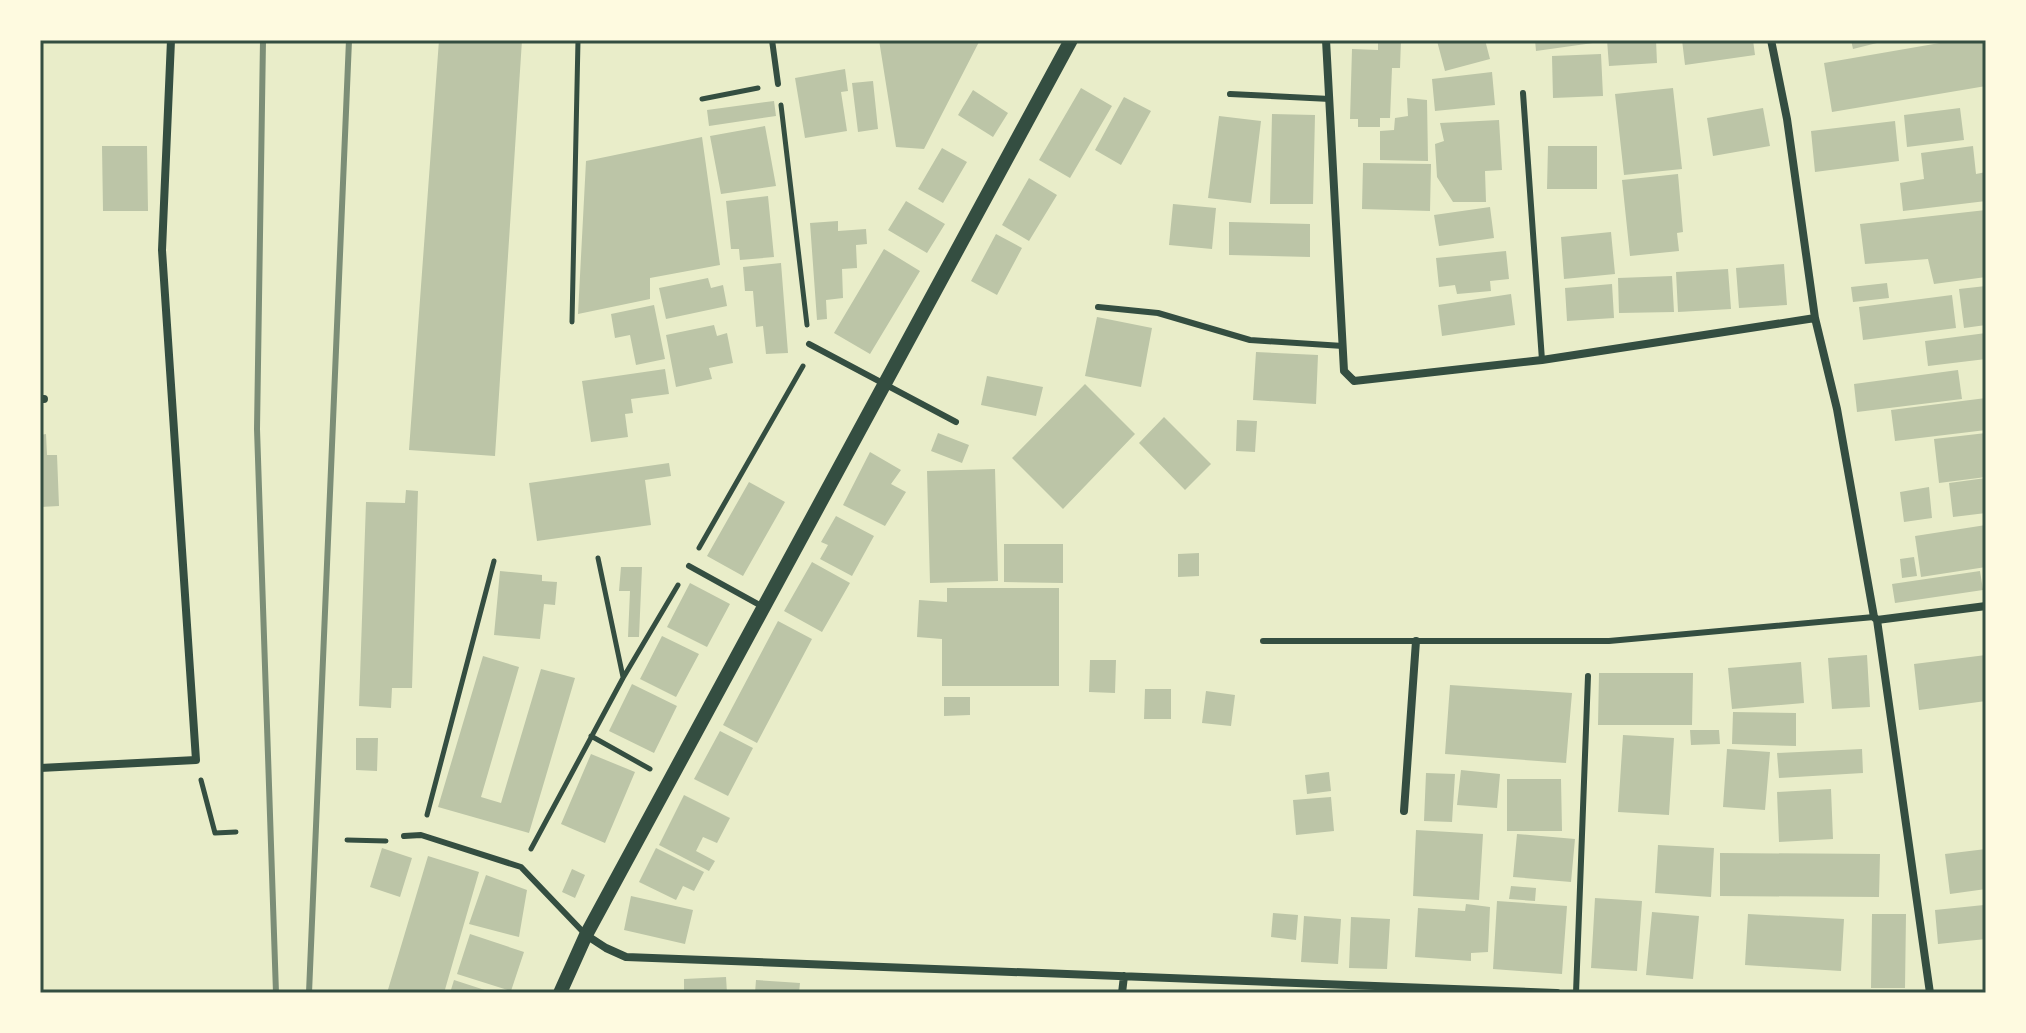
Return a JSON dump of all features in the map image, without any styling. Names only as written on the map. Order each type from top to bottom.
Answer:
[{"type":"street","points":[[40,768],[196,760],[162,250],[171,40]]},
{"type":"street","points":[[560,993],[586,935],[1071,40]]},
{"type":"street","points":[[1326,40],[1344,371],[1354,381],[1542,360],[1815,318]]},
{"type":"street","points":[[1771,40],[1787,119],[1815,318],[1837,409],[1876,619],[1930,993]]},
{"type":"street","points":[[1876,619],[1986,606]]},
{"type":"street","points":[[1404,811],[1416,641]]},
{"type":"street","points":[[586,935],[626,957],[1557,993]]},
{"type":"street","points":[[1122,993],[1124,976]]},
{"type":"lane","points":[[772,40],[778,84]]},
{"type":"lane","points":[[1523,93],[1542,360]]},
{"type":"lane","points":[[1230,94],[1330,99]]},
{"type":"lane","points":[[1098,307],[1158,313],[1250,340],[1343,346]]},
{"type":"lane","points":[[809,344],[956,422]]},
{"type":"lane","points":[[689,566],[763,607]]},
{"type":"lane","points":[[1263,641],[1609,641],[1876,619]]},
{"type":"lane","points":[[1576,993],[1588,676]]},
{"type":"lane","points":[[404,836],[421,835],[521,867],[586,935]]},
{"type":"path","points":[[572,322],[578,40]]},
{"type":"path","points":[[521,867],[623,678],[801,372],[809,344],[778,84],[702,99]]},
{"type":"path","points":[[598,558],[623,678]]},
{"type":"path","points":[[421,835],[494,561]]},
{"type":"path","points":[[591,736],[670,780]]},
{"type":"path","points":[[196,760],[215,833],[236,832]]},
{"type":"path","points":[[347,840],[394,841],[404,836]]},
{"type":"building","points":[[439,40],[522,40],[495,456],[409,450]]},
{"type":"building","points":[[879,40],[980,40],[924,149],[896,147]]},
{"type":"building","points":[[1378,40],[1401,40],[1400,68],[1392,68],[1390,118],[1380,118],[1380,127],[1358,127],[1358,119],[1350,119],[1352,49],[1378,50]]},
{"type":"building","points":[[1485,40],[1490,59],[1445,71],[1437,41]]},
{"type":"building","points":[[1535,40],[1592,40],[1593,43],[1536,51]]},
{"type":"building","points":[[1607,40],[1656,40],[1657,63],[1609,66]]},
{"type":"building","points":[[1682,40],[1753,40],[1755,55],[1685,65]]},
{"type":"building","points":[[1851,40],[1885,40],[1885,41],[1853,49]]},
{"type":"building","points":[[1957,40],[1986,40],[1986,86],[1832,112],[1824,63]]},
{"type":"building","points":[[1601,54],[1603,96],[1553,98],[1552,56]]},
{"type":"building","points":[[845,69],[848,91],[841,92],[847,131],[805,138],[795,78]]},
{"type":"building","points":[[1492,72],[1495,105],[1435,111],[1432,79]]},
{"type":"building","points":[[873,81],[878,129],[858,132],[852,83]]},
{"type":"building","points":[[1081,88],[1112,106],[1070,178],[1039,160]]},
{"type":"building","points":[[1673,88],[1682,169],[1624,175],[1615,94]]},
{"type":"building","points":[[973,90],[1008,113],[993,137],[958,115]]},
{"type":"building","points":[[1124,97],[1151,111],[1121,165],[1095,150]]},
{"type":"building","points":[[1407,98],[1427,100],[1428,161],[1380,160],[1380,131],[1394,130],[1395,118],[1408,116]]},
{"type":"building","points":[[774,101],[776,116],[709,126],[707,110]]},
{"type":"building","points":[[1763,108],[1770,146],[1713,156],[1707,118]]},
{"type":"building","points":[[1960,108],[1964,140],[1907,147],[1904,115]]},
{"type":"building","points":[[1272,114],[1315,115],[1313,204],[1270,204]]},
{"type":"building","points":[[1219,116],[1261,121],[1251,203],[1208,198]]},
{"type":"building","points":[[1499,120],[1502,170],[1485,171],[1486,202],[1453,202],[1437,177],[1435,144],[1444,141],[1440,123]]},
{"type":"building","points":[[1895,121],[1899,161],[1815,172],[1811,131]]},
{"type":"building","points":[[765,126],[776,186],[721,194],[710,136]]},
{"type":"building","points":[[702,137],[720,265],[650,278],[650,299],[578,314],[586,161]]},
{"type":"building","points":[[102,146],[147,146],[148,211],[103,211]]},
{"type":"building","points":[[1548,146],[1597,146],[1597,189],[1547,189]]},
{"type":"building","points":[[1973,146],[1976,174],[1986,172],[1986,201],[1903,211],[1900,183],[1924,179],[1921,153]]},
{"type":"building","points":[[942,148],[967,162],[943,203],[918,189]]},
{"type":"building","points":[[1363,163],[1431,164],[1430,211],[1362,209]]},
{"type":"building","points":[[1678,174],[1683,232],[1677,233],[1679,251],[1630,256],[1622,180]]},
{"type":"building","points":[[1029,178],[1057,195],[1029,241],[1002,225]]},
{"type":"building","points":[[768,196],[774,257],[740,260],[739,249],[731,249],[726,201]]},
{"type":"building","points":[[906,201],[945,224],[927,253],[888,230]]},
{"type":"building","points":[[1173,204],[1216,208],[1212,249],[1169,245]]},
{"type":"building","points":[[1490,207],[1494,238],[1439,246],[1434,215]]},
{"type":"building","points":[[1986,210],[1986,277],[1934,284],[1928,259],[1865,264],[1860,224]]},
{"type":"building","points":[[838,221],[838,231],[866,229],[867,244],[856,245],[857,268],[842,269],[843,298],[826,300],[827,319],[817,320],[810,223]]},
{"type":"building","points":[[1229,222],[1310,224],[1310,257],[1229,255]]},
{"type":"building","points":[[1611,232],[1615,274],[1564,279],[1561,237]]},
{"type":"building","points":[[996,234],[1022,248],[997,295],[971,281]]},
{"type":"building","points":[[884,249],[920,271],[870,354],[834,333]]},
{"type":"building","points":[[1506,251],[1509,279],[1490,281],[1491,291],[1457,294],[1455,285],[1439,287],[1436,258]]},
{"type":"building","points":[[781,263],[788,353],[766,354],[763,326],[756,327],[753,291],[745,291],[743,267]]},
{"type":"building","points":[[1784,264],[1787,305],[1739,308],[1736,268]]},
{"type":"building","points":[[1728,269],[1731,309],[1678,312],[1676,272]]},
{"type":"building","points":[[1672,276],[1674,312],[1619,313],[1618,278]]},
{"type":"building","points":[[708,278],[711,288],[723,285],[727,306],[666,319],[659,288]]},
{"type":"building","points":[[1887,283],[1889,298],[1853,302],[1851,287]]},
{"type":"building","points":[[1612,284],[1614,318],[1567,321],[1565,288]]},
{"type":"building","points":[[1986,286],[1986,325],[1964,328],[1959,289]]},
{"type":"building","points":[[1511,294],[1515,325],[1442,336],[1438,305]]},
{"type":"building","points":[[1952,295],[1956,328],[1863,340],[1859,307]]},
{"type":"building","points":[[654,305],[665,359],[636,365],[630,335],[615,338],[611,314]]},
{"type":"building","points":[[1097,317],[1152,328],[1141,387],[1085,376]]},
{"type":"building","points":[[714,325],[717,336],[727,333],[733,363],[709,368],[712,379],[676,387],[666,335]]},
{"type":"building","points":[[1986,333],[1986,359],[1928,366],[1925,341]]},
{"type":"building","points":[[1256,352],[1318,355],[1316,404],[1253,400]]},
{"type":"building","points":[[665,369],[669,394],[631,399],[633,413],[625,414],[628,437],[591,442],[582,381]]},
{"type":"building","points":[[1958,370],[1962,399],[1857,412],[1854,384]]},
{"type":"building","points":[[987,376],[1043,387],[1036,416],[981,405]]},
{"type":"building","points":[[1085,384],[1135,434],[1063,509],[1012,458]]},
{"type":"building","points":[[1986,398],[1986,430],[1895,441],[1891,410]]},
{"type":"building","points":[[1164,417],[1211,464],[1185,490],[1139,443]]},
{"type":"building","points":[[1237,420],[1257,421],[1255,452],[1236,451]]},
{"type":"building","points":[[938,433],[969,445],[962,463],[931,451]]},
{"type":"building","points":[[1986,433],[1986,477],[1939,483],[1934,439]]},
{"type":"building","points":[[46,434],[47,455],[57,455],[59,506],[40,507],[40,435]]},
{"type":"building","points":[[870,452],[901,470],[891,484],[906,492],[885,526],[843,505]]},
{"type":"building","points":[[669,463],[671,476],[645,480],[651,525],[537,541],[529,483]]},
{"type":"building","points":[[995,469],[998,581],[930,583],[927,471]]},
{"type":"building","points":[[1986,478],[1986,513],[1953,517],[1949,483]]},
{"type":"building","points":[[749,482],[785,502],[743,576],[707,556]]},
{"type":"building","points":[[1929,487],[1932,518],[1904,522],[1900,492]]},
{"type":"building","points":[[406,490],[418,491],[412,688],[392,688],[391,708],[359,706],[366,502],[405,503]]},
{"type":"building","points":[[836,516],[874,536],[852,576],[820,559],[828,545],[821,542]]},
{"type":"building","points":[[1986,525],[1986,567],[1921,577],[1915,536]]},
{"type":"building","points":[[1004,544],[1063,544],[1063,583],[1004,582]]},
{"type":"building","points":[[1199,553],[1199,576],[1178,577],[1178,554]]},
{"type":"building","points":[[1914,557],[1917,576],[1902,578],[1900,559]]},
{"type":"building","points":[[812,562],[850,583],[822,632],[784,611]]},
{"type":"building","points":[[621,567],[642,567],[639,637],[628,637],[630,591],[619,591]]},
{"type":"building","points":[[500,571],[542,575],[542,581],[557,582],[555,605],[544,604],[540,639],[494,635]]},
{"type":"building","points":[[1980,571],[1983,590],[1895,603],[1892,584]]},
{"type":"building","points":[[690,583],[730,604],[707,647],[667,627]]},
{"type":"building","points":[[947,588],[1059,588],[1059,686],[942,686],[942,639],[917,637],[919,600],[947,602]]},
{"type":"building","points":[[778,621],[812,639],[757,743],[723,725]]},
{"type":"building","points":[[662,636],[699,654],[676,697],[640,679]]},
{"type":"building","points":[[1867,655],[1870,707],[1832,709],[1828,658]]},
{"type":"building","points":[[1986,655],[1986,701],[1919,710],[1914,664]]},
{"type":"building","points":[[483,656],[519,667],[481,797],[501,803],[541,669],[575,678],[529,833],[438,807]]},
{"type":"building","points":[[1090,660],[1116,660],[1115,693],[1089,692]]},
{"type":"building","points":[[1801,662],[1804,703],[1732,709],[1728,668]]},
{"type":"building","points":[[1599,673],[1693,673],[1692,725],[1598,725]]},
{"type":"building","points":[[632,684],[677,706],[654,753],[609,731]]},
{"type":"building","points":[[1450,685],[1572,693],[1566,763],[1445,754]]},
{"type":"building","points":[[1145,689],[1171,689],[1171,719],[1144,719]]},
{"type":"building","points":[[1206,691],[1235,695],[1231,726],[1202,723]]},
{"type":"building","points":[[944,697],[970,697],[970,715],[944,716]]},
{"type":"building","points":[[1733,712],[1796,713],[1796,746],[1732,744]]},
{"type":"building","points":[[1690,730],[1719,730],[1720,744],[1691,745]]},
{"type":"building","points":[[720,731],[753,748],[728,796],[694,779]]},
{"type":"building","points":[[1623,735],[1674,738],[1669,815],[1618,812]]},
{"type":"building","points":[[356,738],[378,738],[377,771],[356,770]]},
{"type":"building","points":[[1727,749],[1770,752],[1765,810],[1723,807]]},
{"type":"building","points":[[1862,749],[1863,773],[1779,778],[1777,753]]},
{"type":"building","points":[[591,754],[635,772],[605,843],[561,824]]},
{"type":"building","points":[[1461,770],[1500,774],[1497,808],[1457,805]]},
{"type":"building","points":[[1329,772],[1331,791],[1307,794],[1305,775]]},
{"type":"building","points":[[1426,773],[1455,774],[1452,822],[1424,821]]},
{"type":"building","points":[[1507,779],[1561,779],[1562,831],[1507,831]]},
{"type":"building","points":[[1831,789],[1833,839],[1779,842],[1777,792]]},
{"type":"building","points":[[684,795],[730,818],[717,843],[703,837],[696,851],[715,861],[709,871],[659,845]]},
{"type":"building","points":[[1331,797],[1334,831],[1296,835],[1293,800]]},
{"type":"building","points":[[1416,830],[1483,834],[1479,900],[1413,896]]},
{"type":"building","points":[[1517,834],[1575,839],[1571,882],[1513,877]]},
{"type":"building","points":[[1658,845],[1714,848],[1711,897],[1655,893]]},
{"type":"building","points":[[382,848],[412,858],[400,897],[370,887]]},
{"type":"building","points":[[656,848],[704,872],[694,891],[683,886],[676,900],[639,882]]},
{"type":"building","points":[[1986,849],[1986,889],[1950,894],[1945,854]]},
{"type":"building","points":[[1720,853],[1880,854],[1879,897],[1720,896]]},
{"type":"building","points":[[428,856],[479,872],[444,993],[387,993]]},
{"type":"building","points":[[572,869],[585,875],[575,898],[562,892]]},
{"type":"building","points":[[486,875],[527,890],[519,937],[469,924]]},
{"type":"building","points":[[1511,886],[1536,888],[1535,901],[1509,899]]},
{"type":"building","points":[[631,896],[693,910],[685,944],[624,930]]},
{"type":"building","points":[[1595,898],[1642,901],[1637,971],[1591,968]]},
{"type":"building","points":[[1497,901],[1567,906],[1562,974],[1493,969]]},
{"type":"building","points":[[1466,904],[1490,907],[1488,952],[1471,953],[1471,961],[1415,957],[1418,908],[1465,911]]},
{"type":"building","points":[[1984,905],[1986,939],[1938,944],[1935,910]]},
{"type":"building","points":[[1652,912],[1699,916],[1693,979],[1646,975]]},
{"type":"building","points":[[1273,913],[1298,915],[1296,940],[1271,937]]},
{"type":"building","points":[[1748,914],[1844,919],[1841,971],[1745,965]]},
{"type":"building","points":[[1872,914],[1906,914],[1905,988],[1871,988]]},
{"type":"building","points":[[1304,916],[1341,919],[1338,964],[1301,962]]},
{"type":"building","points":[[1351,917],[1390,919],[1387,969],[1349,968]]},
{"type":"building","points":[[470,934],[524,952],[511,991],[457,974]]},
{"type":"building","points":[[726,977],[727,993],[684,993],[684,979]]},
{"type":"building","points":[[454,980],[491,992],[491,993],[450,993]]},
{"type":"building","points":[[756,980],[800,983],[799,993],[755,993]]},
{"type":"railway","points":[[263,40],[257,429],[276,993]]},
{"type":"railway","points":[[309,993],[349,40]]}]
